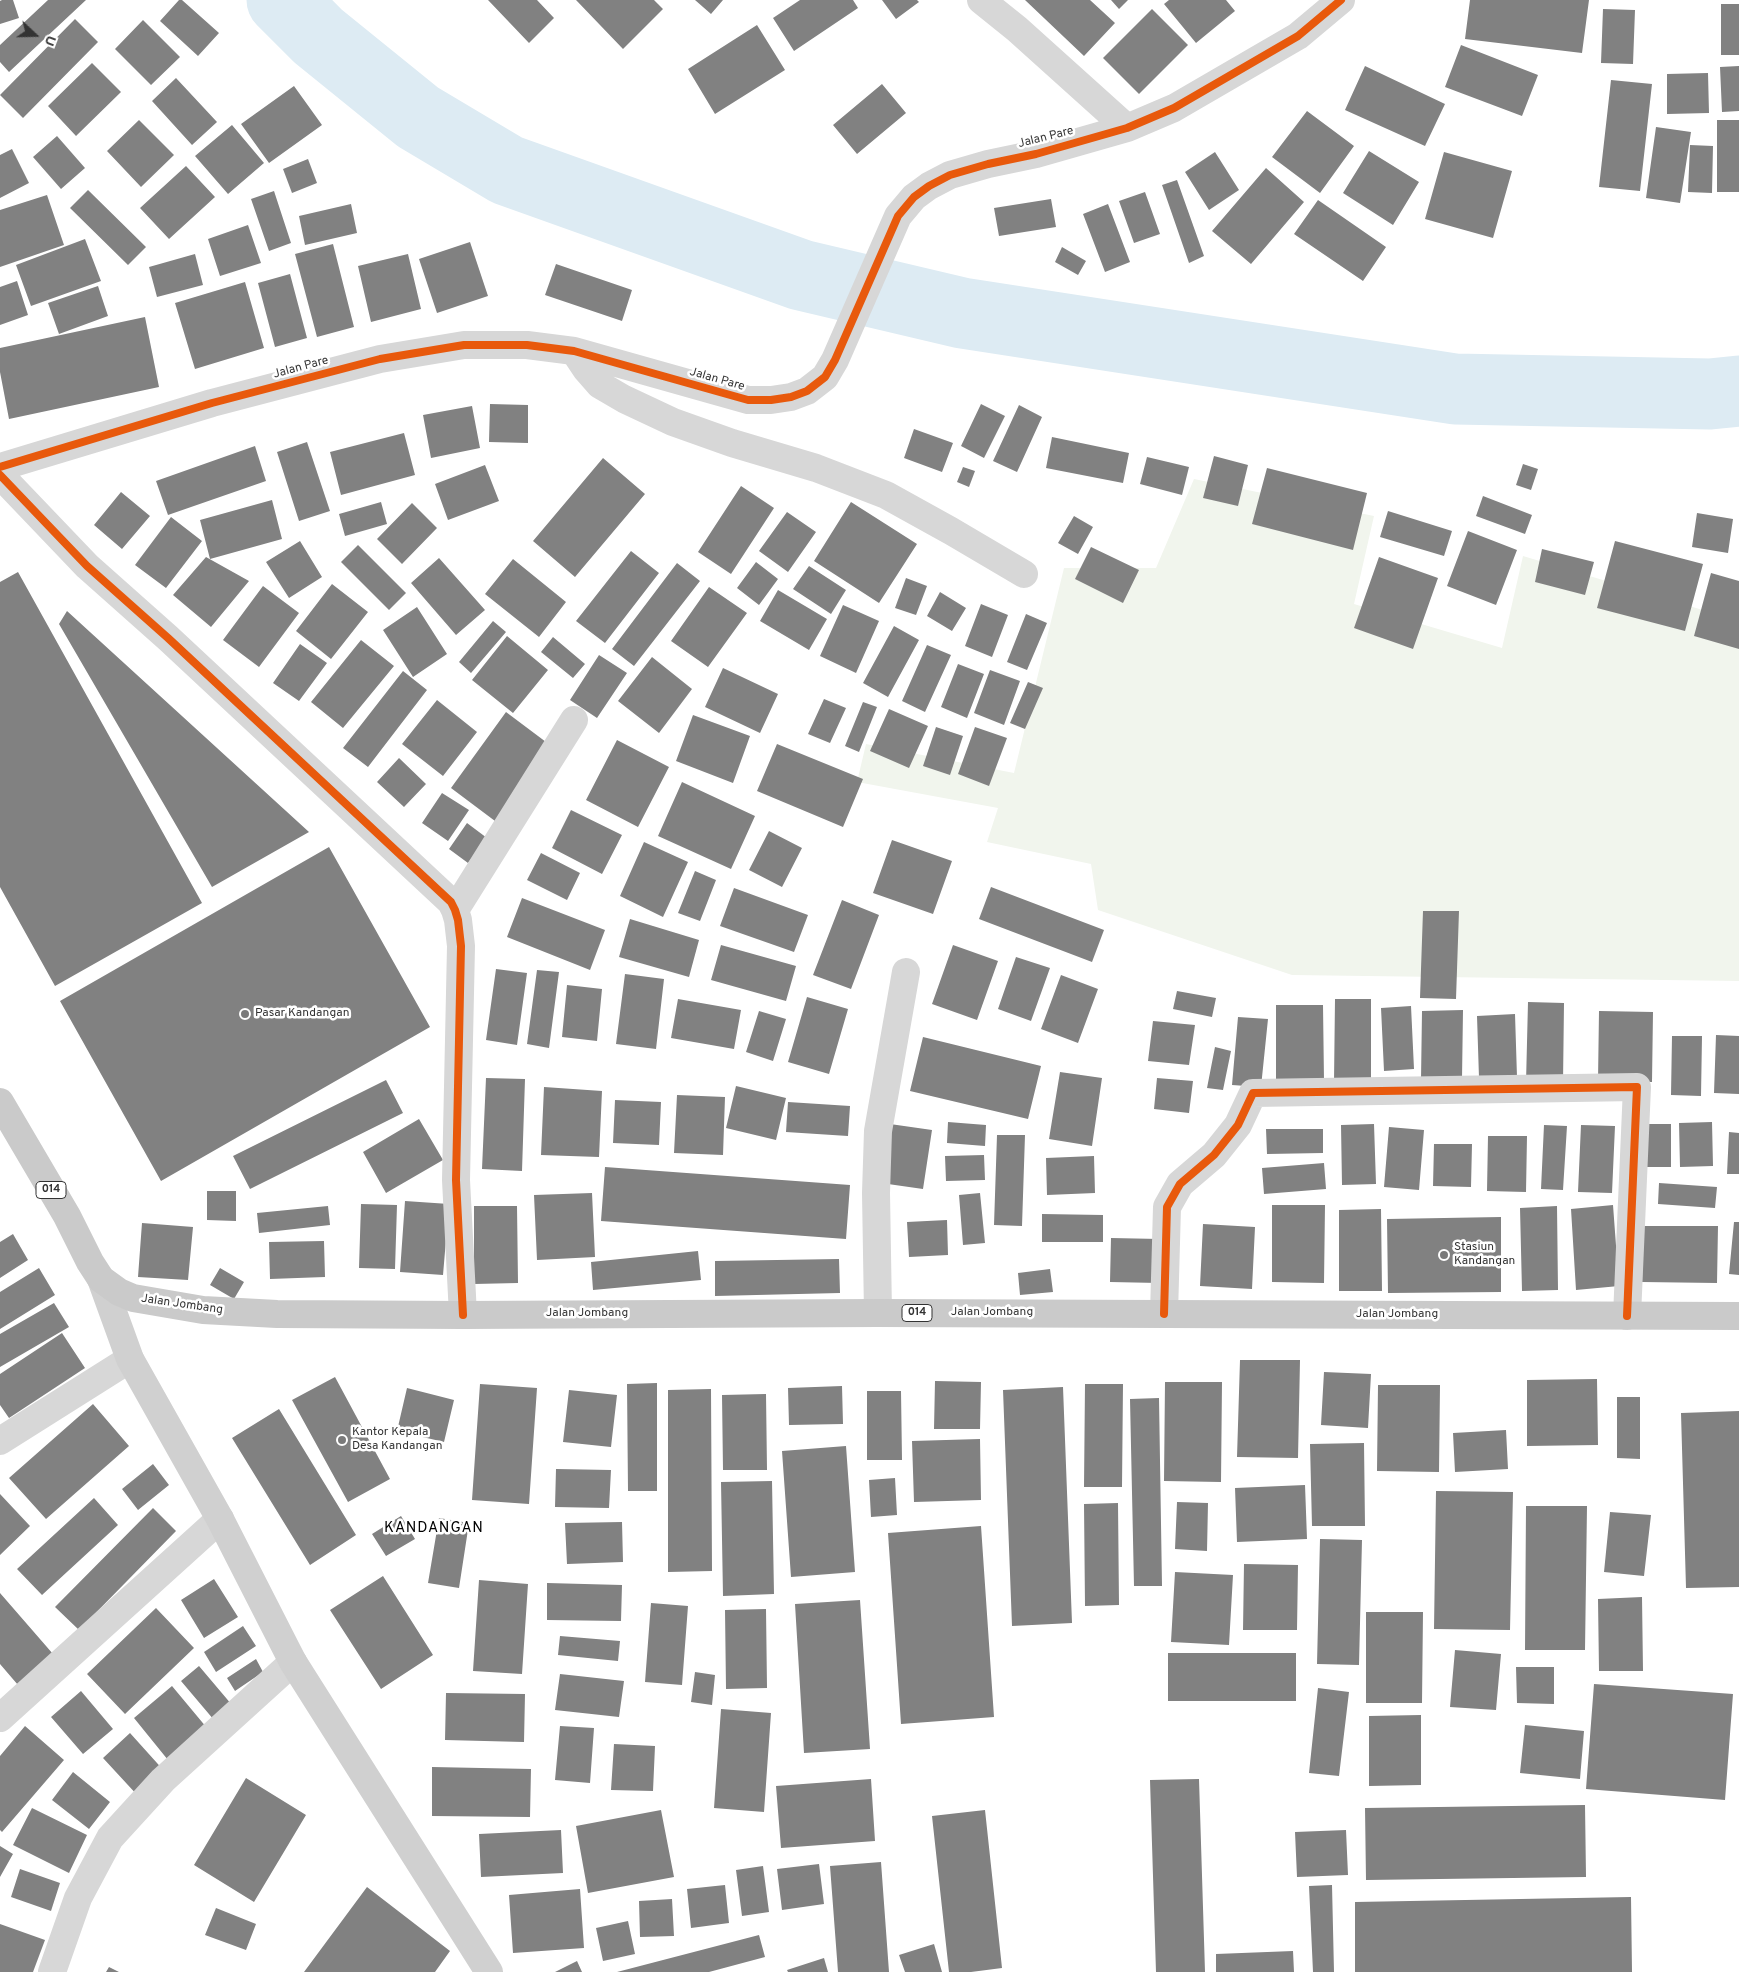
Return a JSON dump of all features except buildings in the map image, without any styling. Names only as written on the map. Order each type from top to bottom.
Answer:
[{"type":"main road","name":"014","points":[[0,1102],[101,1279]]},
{"type":"main road","name":"Jalan Jombang","points":[[101,1279],[133,1298],[203,1310],[277,1314],[878,1313],[1739,1316]]},
{"type":"street","points":[[981,0],[1017,29],[1127,128]]},
{"type":"street","name":"Jalan Pare","points":[[0,467],[212,403],[380,359],[464,345],[527,345],[574,351],[748,400],[771,400],[791,397],[807,391],[825,377],[835,360],[898,216],[914,197],[929,186],[950,175],[988,164],[1036,154],[1127,128],[1174,108],[1298,36],[1341,0]]},
{"type":"street","points":[[574,351],[600,385],[624,399],[673,422],[732,443],[816,468],[886,495],[952,530],[1024,574]]},
{"type":"street","points":[[0,475],[87,566],[168,638],[450,902],[455,910],[461,946],[456,1180],[463,1315]]},
{"type":"street","points":[[455,910],[574,720]]},
{"type":"street","points":[[878,1313],[876,1194],[878,1131],[906,972]]},
{"type":"street","points":[[1164,1314],[1167,1207],[1180,1184],[1214,1155],[1238,1125],[1253,1093],[1637,1087],[1628,1316]]},
{"type":"street","points":[[101,1279],[130,1359],[220,1519],[293,1662],[488,1972]]},
{"type":"street","points":[[0,1441],[130,1359]]},
{"type":"street","points":[[0,1718],[220,1519]]},
{"type":"street","points":[[52,1972],[78,1898],[110,1838],[163,1780],[293,1662]]},
{"type":"shaded area","points":[[1194,479],[1374,516],[1354,604],[1502,648],[1523,556],[1706,611],[1739,633],[1739,981],[1292,975],[1098,910],[1091,864],[987,842],[998,808],[857,782],[866,744],[1014,773],[1064,568],[1156,568]]},
{"type":"waterway","points":[[282,0],[318,36],[418,117],[507,170],[801,275],[962,313],[1455,389],[1710,394],[1739,391]]},
{"type":"cycle path","points":[[0,467],[212,403],[380,359],[464,345],[527,345],[574,351],[748,400],[771,400],[791,397],[807,391],[825,377],[835,360],[898,216],[914,197],[929,186],[950,175],[988,164],[1036,154],[1127,128],[1174,108],[1298,36],[1341,0]]},
{"type":"cycle path","points":[[0,475],[87,566],[168,638],[451,902],[458,920],[461,946],[456,1180],[463,1315]]},
{"type":"cycle path","points":[[1164,1314],[1167,1207],[1180,1184],[1214,1155],[1238,1125],[1253,1093],[1637,1087],[1627,1316]]},
{"type":"place","name":"Pasar Kandangan","points":[[245,1014]]},
{"type":"place","name":"Stasiun Kandangan","points":[[1444,1255]]},
{"type":"place","name":"Kantor Kepala Desa Kandangan","points":[[342,1440]]},
{"type":"district","name":"KANDANGAN","points":[[434,1529]]}]
